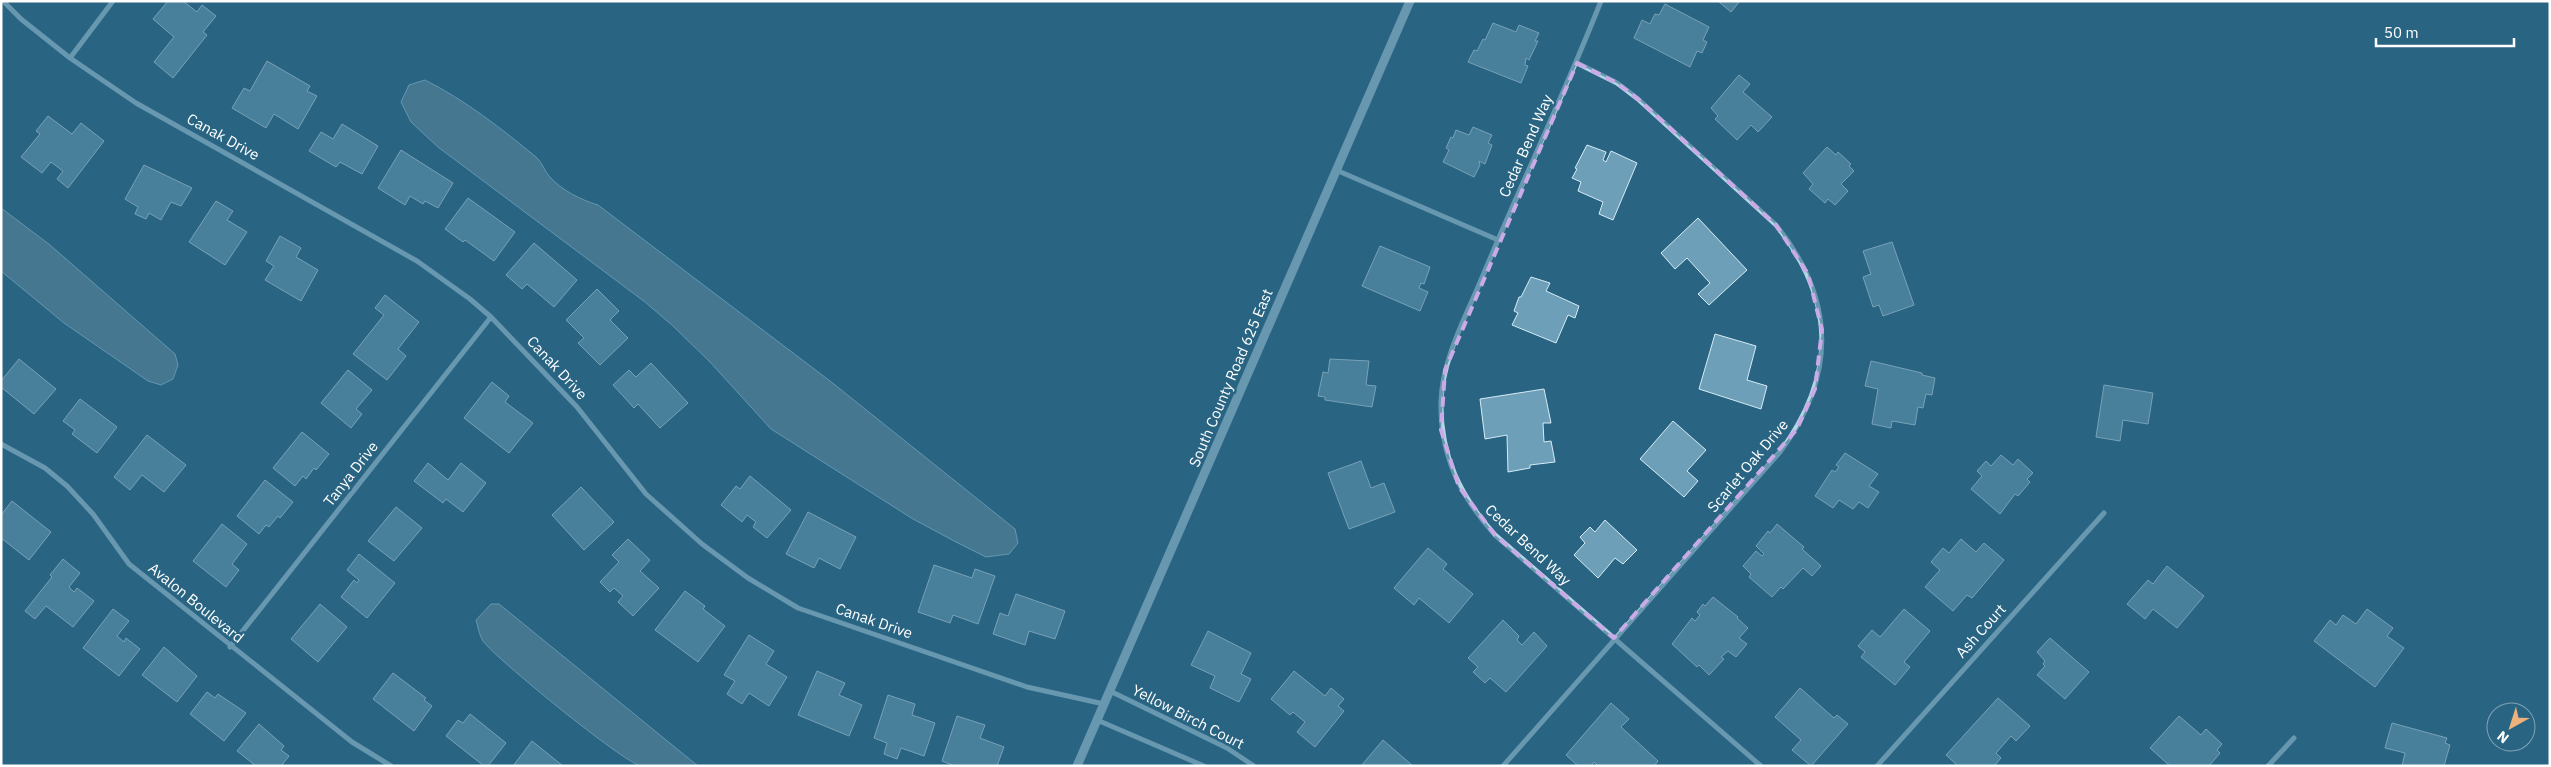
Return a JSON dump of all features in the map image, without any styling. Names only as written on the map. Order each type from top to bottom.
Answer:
[{"type":"street","name":"Canak Drive","points":[[3,1],[21,19],[70,58],[136,103],[417,261],[491,316],[577,407],[646,494],[702,544],[748,578],[798,608],[1027,687],[1104,704]]},
{"type":"street","points":[[70,58],[113,1]]},
{"type":"street","name":"South County Road 625 East","points":[[1077,766],[1410,1]]},
{"type":"street","name":"Cedar Bend Way","points":[[1601,1],[1577,63],[1498,240],[1445,370],[1441,400],[1441,422],[1448,459],[1464,496],[1495,535],[1761,766]]},
{"type":"street","name":"Scarlet Oak Drive","points":[[1503,766],[1780,452],[1797,429],[1815,389],[1821,360],[1822,330],[1817,301],[1808,274],[1794,248],[1776,225],[1638,99],[1618,83],[1577,63]]},
{"type":"street","points":[[1336,170],[1498,240]]},
{"type":"street","name":"Tanya Drive","points":[[230,647],[491,316]]},
{"type":"street","name":"Avalon Boulevard","points":[[1,444],[45,468],[67,486],[93,514],[129,564],[230,647],[352,742],[391,766]]},
{"type":"street","name":"Ash Court","points":[[1877,766],[2104,513]]},
{"type":"street","name":"Yellow Birch Court","points":[[1110,691],[1228,748],[1254,766]]},
{"type":"street","points":[[1097,720],[1204,766]]},
{"type":"street","points":[[2268,766],[2294,738]]},
{"type":"highlighted area","points":[[1577,63],[1617,83],[1638,99],[1776,225],[1808,274],[1822,330],[1815,389],[1797,429],[1614,638],[1495,535],[1459,487],[1441,430],[1445,370]]},
{"type":"water","points":[[425,80],[469,106],[496,126],[536,157],[549,176],[559,186],[578,197],[598,205],[830,381],[1015,529],[1018,543],[1009,554],[986,557],[913,519],[771,429],[710,362],[645,302],[438,147],[411,122],[401,102],[409,85]]},
{"type":"water","points":[[1,208],[50,245],[175,354],[178,365],[173,379],[161,385],[148,381],[64,323],[1,271]]},
{"type":"water","points":[[491,604],[499,604],[698,766],[641,766],[611,748],[560,709],[510,667],[483,641],[476,620]]},
{"type":"building","points":[[168,1],[183,1],[197,12],[202,5],[216,16],[203,32],[207,35],[173,78],[154,62],[174,37],[153,19]]},
{"type":"building","points":[[1718,1],[1740,1],[1731,12]]},
{"type":"building","points":[[1665,4],[1709,27],[1703,40],[1707,42],[1702,53],[1697,51],[1690,67],[1634,38],[1642,20],[1650,24],[1655,14],[1659,15]]},
{"type":"building","points":[[1493,23],[1516,32],[1519,25],[1539,33],[1535,41],[1538,41],[1529,60],[1526,58],[1525,65],[1528,66],[1521,83],[1468,62],[1474,50],[1477,51],[1483,39],[1485,40]]},
{"type":"building","points":[[267,61],[310,86],[307,91],[317,96],[298,129],[274,114],[266,128],[232,108],[244,88],[250,91]]},
{"type":"building","points":[[1739,75],[1750,84],[1743,92],[1772,117],[1758,132],[1751,125],[1737,140],[1715,119],[1718,116],[1711,108]]},
{"type":"building","points":[[48,116],[72,134],[81,123],[104,141],[68,188],[57,179],[63,171],[51,162],[42,173],[21,157],[40,134],[36,131]]},
{"type":"building","points":[[342,124],[378,146],[362,174],[340,162],[336,167],[309,151],[321,132],[333,139]]},
{"type":"building","points":[[1473,127],[1492,135],[1488,143],[1492,145],[1485,164],[1479,161],[1480,165],[1474,177],[1443,162],[1449,150],[1446,148],[1456,130],[1469,135]]},
{"type":"building","points":[[1587,145],[1606,152],[1603,160],[1606,162],[1611,151],[1637,163],[1613,220],[1599,214],[1603,202],[1578,191],[1581,182],[1572,178]]},
{"type":"building","points":[[1827,147],[1836,155],[1838,152],[1851,164],[1849,166],[1854,171],[1841,184],[1848,191],[1835,205],[1828,199],[1825,203],[1809,189],[1813,184],[1803,173]]},
{"type":"building","points":[[401,150],[453,183],[438,208],[425,201],[423,204],[410,196],[405,205],[378,188]]},
{"type":"building","points":[[144,165],[192,188],[181,206],[171,202],[161,220],[149,213],[146,219],[135,214],[138,207],[125,199]]},
{"type":"building","points":[[468,198],[515,232],[494,261],[465,240],[463,242],[445,229]]},
{"type":"building","points":[[216,201],[233,211],[227,220],[247,232],[225,265],[189,242]]},
{"type":"building","points":[[1698,218],[1747,270],[1709,305],[1698,294],[1710,283],[1687,258],[1675,269],[1661,253]]},
{"type":"building","points":[[280,236],[301,248],[296,257],[318,270],[301,301],[265,280],[274,266],[266,261]]},
{"type":"building","points":[[1892,242],[1914,305],[1883,316],[1879,305],[1873,307],[1863,277],[1871,274],[1863,251]]},
{"type":"building","points":[[534,243],[577,280],[554,307],[527,284],[522,289],[506,275]]},
{"type":"building","points":[[1380,246],[1430,267],[1424,284],[1421,283],[1419,288],[1428,292],[1420,311],[1362,286]]},
{"type":"building","points":[[1531,277],[1550,283],[1546,291],[1579,306],[1575,318],[1568,315],[1556,343],[1512,325],[1518,313],[1514,311],[1519,297],[1521,297]]},
{"type":"building","points":[[597,289],[619,311],[610,320],[628,338],[600,365],[578,343],[584,338],[566,320]]},
{"type":"building","points":[[385,295],[419,322],[398,349],[406,356],[387,380],[353,354],[384,315],[375,308]]},
{"type":"building","points":[[1715,334],[1756,346],[1747,380],[1767,386],[1761,409],[1699,389]]},
{"type":"building","points":[[19,359],[56,389],[34,414],[1,387],[1,381]]},
{"type":"building","points":[[1330,359],[1369,361],[1366,385],[1376,386],[1372,407],[1325,400],[1325,397],[1318,396],[1323,372],[1328,373]]},
{"type":"building","points":[[1871,361],[1935,378],[1932,395],[1926,394],[1923,408],[1918,407],[1915,425],[1892,421],[1891,428],[1872,424],[1878,389],[1865,386]]},
{"type":"building","points":[[651,363],[688,403],[660,428],[638,404],[634,408],[613,385],[629,370],[636,377]]},
{"type":"building","points":[[348,370],[372,390],[356,409],[362,414],[351,428],[321,403]]},
{"type":"building","points":[[492,382],[509,396],[505,402],[533,423],[509,453],[464,418]]},
{"type":"building","points":[[2104,385],[2153,393],[2148,424],[2123,420],[2120,441],[2096,437]]},
{"type":"building","points":[[1544,389],[1551,423],[1543,423],[1544,442],[1551,441],[1555,462],[1530,465],[1530,468],[1508,472],[1507,435],[1485,439],[1480,399]]},
{"type":"building","points":[[80,399],[117,427],[97,453],[72,434],[75,430],[63,421]]},
{"type":"building","points":[[1673,421],[1706,450],[1687,471],[1698,481],[1684,497],[1640,459]]},
{"type":"building","points":[[302,432],[329,454],[316,470],[314,468],[306,479],[303,476],[295,486],[273,468]]},
{"type":"building","points":[[147,435],[186,465],[164,492],[142,475],[130,490],[114,477]]},
{"type":"building","points":[[1845,453],[1878,474],[1869,486],[1879,492],[1868,508],[1859,502],[1853,509],[1839,500],[1833,508],[1815,496],[1832,470],[1835,472],[1839,467],[1836,465]]},
{"type":"building","points":[[2001,455],[2013,465],[2018,459],[2033,473],[2027,479],[2030,482],[2018,496],[2015,494],[2000,514],[1971,489],[1982,476],[1977,471],[1986,461],[1991,466]]},
{"type":"building","points":[[1361,461],[1371,488],[1384,483],[1395,512],[1349,529],[1328,473]]},
{"type":"building","points":[[428,463],[448,480],[461,463],[486,483],[463,512],[446,499],[443,503],[414,481]]},
{"type":"building","points":[[750,476],[791,510],[767,538],[753,527],[756,522],[747,515],[742,522],[721,505],[736,486],[740,489]]},
{"type":"building","points":[[265,480],[293,502],[280,518],[278,516],[269,527],[266,525],[259,534],[237,516]]},
{"type":"building","points":[[581,487],[614,522],[584,550],[552,515]]},
{"type":"building","points":[[12,501],[51,532],[29,560],[1,538],[1,515]]},
{"type":"building","points":[[396,507],[422,528],[394,561],[368,541]]},
{"type":"building","points":[[808,512],[856,537],[840,569],[819,558],[814,568],[786,554]]},
{"type":"building","points":[[1605,520],[1637,550],[1623,564],[1615,558],[1598,578],[1574,555],[1585,543],[1580,537],[1590,527],[1595,532]]},
{"type":"building","points":[[222,524],[247,544],[232,564],[239,570],[226,587],[193,561]]},
{"type":"building","points":[[1777,524],[1804,547],[1802,549],[1821,566],[1812,576],[1803,568],[1783,589],[1781,587],[1772,597],[1749,577],[1751,574],[1743,566],[1756,551],[1762,556],[1764,554],[1756,546],[1768,531],[1770,533]]},
{"type":"building","points":[[628,539],[650,560],[640,571],[659,588],[633,616],[618,602],[623,596],[614,588],[610,592],[600,582],[619,562],[612,555]]},
{"type":"building","points":[[1961,539],[1976,552],[1984,543],[2004,560],[1972,598],[1967,595],[1953,611],[1925,587],[1940,570],[1931,562],[1943,548],[1949,553]]},
{"type":"building","points":[[1428,548],[1447,564],[1443,569],[1473,594],[1449,623],[1419,598],[1414,605],[1394,588]]},
{"type":"building","points":[[359,554],[395,583],[367,618],[341,597],[354,580],[357,583],[359,580],[347,570]]},
{"type":"building","points":[[63,559],[80,573],[69,587],[74,592],[77,588],[94,601],[73,627],[46,606],[35,619],[25,611],[52,577],[50,575]]},
{"type":"building","points":[[934,565],[972,578],[975,569],[995,576],[978,624],[953,615],[950,623],[918,612]]},
{"type":"building","points":[[2167,566],[2204,596],[2177,628],[2153,609],[2145,619],[2127,604],[2148,580],[2153,584]]},
{"type":"building","points":[[685,591],[705,606],[703,609],[725,626],[698,662],[655,630]]},
{"type":"building","points":[[1016,594],[1065,611],[1055,639],[1029,631],[1025,645],[993,634],[1000,613],[1008,616]]},
{"type":"building","points":[[1713,597],[1738,617],[1748,628],[1739,638],[1747,644],[1736,657],[1728,651],[1721,657],[1724,659],[1709,675],[1699,665],[1697,667],[1672,644],[1692,618],[1695,621],[1700,615],[1697,612],[1703,604],[1705,606]]},
{"type":"building","points":[[320,604],[347,627],[318,662],[291,639]]},
{"type":"building","points":[[113,609],[129,621],[117,636],[124,642],[126,638],[140,649],[119,676],[83,648]]},
{"type":"building","points":[[1904,609],[1930,631],[1904,662],[1910,667],[1895,685],[1861,657],[1865,652],[1858,646],[1872,630],[1880,637]]},
{"type":"building","points":[[2367,609],[2393,628],[2387,636],[2404,648],[2375,687],[2314,641],[2330,620],[2336,625],[2343,615],[2356,624]]},
{"type":"building","points":[[1503,620],[1519,636],[1517,640],[1522,645],[1534,632],[1547,646],[1506,692],[1490,678],[1485,683],[1473,672],[1478,667],[1468,658]]},
{"type":"building","points":[[1208,631],[1251,653],[1241,674],[1251,679],[1239,702],[1210,688],[1215,676],[1191,665]]},
{"type":"building","points":[[749,635],[774,651],[766,664],[787,677],[769,706],[749,693],[742,704],[727,694],[735,681],[724,675]]},
{"type":"building","points":[[2050,638],[2089,672],[2065,699],[2037,675],[2045,666],[2043,664],[2045,661],[2037,652]]},
{"type":"building","points":[[164,647],[197,676],[177,702],[142,675]]},
{"type":"building","points":[[817,671],[845,683],[839,695],[862,705],[849,736],[798,715]]},
{"type":"building","points":[[1294,671],[1325,696],[1331,688],[1344,699],[1338,706],[1344,711],[1315,747],[1297,732],[1305,722],[1293,712],[1290,715],[1271,699]]},
{"type":"building","points":[[393,673],[426,698],[424,700],[432,706],[414,731],[373,699]]},
{"type":"building","points":[[1800,688],[1834,718],[1837,715],[1848,724],[1811,766],[1792,750],[1801,740],[1775,717]]},
{"type":"building","points":[[207,692],[215,698],[218,694],[246,713],[224,741],[190,714]]},
{"type":"building","points":[[888,695],[915,704],[912,715],[935,723],[924,756],[901,748],[897,759],[884,754],[887,743],[874,738]]},
{"type":"building","points":[[1998,698],[2030,726],[2016,741],[2011,736],[1996,753],[2001,758],[1994,766],[1958,766],[1946,755]]},
{"type":"building","points":[[1611,703],[1629,719],[1621,727],[1658,761],[1654,766],[1598,766],[1594,762],[1591,766],[1578,766],[1566,755]]},
{"type":"building","points":[[470,714],[506,743],[488,766],[484,766],[446,736],[458,720],[463,723]]},
{"type":"building","points":[[957,716],[985,725],[980,738],[1004,747],[997,766],[955,766],[942,761]]},
{"type":"building","points":[[2179,716],[2201,735],[2206,729],[2222,744],[2217,750],[2220,753],[2209,766],[2170,766],[2150,748]]},
{"type":"building","points":[[2392,723],[2447,738],[2445,743],[2450,745],[2444,766],[2402,766],[2405,753],[2385,748]]},
{"type":"building","points":[[259,724],[284,746],[281,750],[289,756],[281,766],[256,766],[237,751]]},
{"type":"building","points":[[1383,740],[1413,766],[1361,766]]},
{"type":"building","points":[[532,741],[563,766],[513,766]]}]
